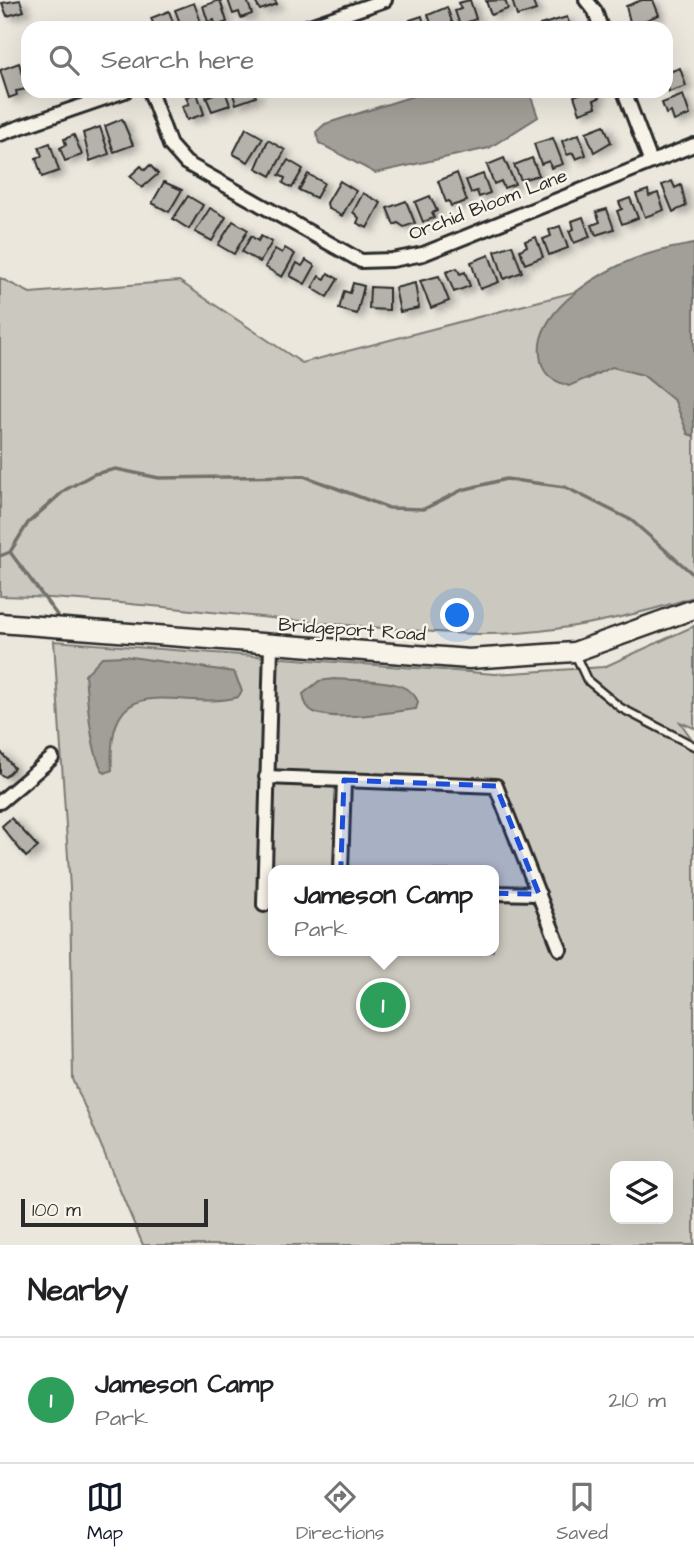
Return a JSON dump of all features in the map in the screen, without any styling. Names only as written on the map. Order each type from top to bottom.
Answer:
[{"type":"street","points":[[324,21],[385,0]]},
{"type":"street","points":[[586,0],[598,21]]},
{"type":"street","points":[[0,134],[105,98]]},
{"type":"street","name":"Orchid Bloom Lane","points":[[153,98],[170,145],[186,163],[361,261],[392,260],[423,254],[694,145]]},
{"type":"street","points":[[627,98],[651,162]]},
{"type":"street","name":"Bridgeport Road","points":[[0,623],[271,646],[469,659],[574,652],[690,610]]},
{"type":"street","points":[[264,905],[271,646]]},
{"type":"street","points":[[0,802],[52,758]]},
{"type":"street","points":[[266,777],[496,786],[560,949]]},
{"type":"street","points":[[341,865],[344,780]]},
{"type":"street","points":[[499,893],[539,894]]},
{"type":"lane","points":[[574,652],[587,680],[621,708],[694,746]]},
{"type":"highlighted area","points":[[344,780],[496,786],[539,894],[340,891]]},
{"type":"shaded area","points":[[407,98],[531,98],[538,117],[489,148],[375,173],[319,143],[316,132],[325,124]]},
{"type":"shaded area","points":[[694,244],[694,436],[688,434],[675,401],[643,375],[612,367],[569,386],[548,376],[541,362],[541,340],[555,312],[567,300],[595,279],[631,260],[657,251]]},
{"type":"shaded area","points":[[0,278],[30,293],[179,281],[302,363],[578,291],[550,320],[588,379],[612,366],[643,375],[675,401],[688,434],[694,436],[694,597],[637,613],[578,625],[518,633],[476,634],[93,601],[0,596]]},
{"type":"shaded area","points":[[694,626],[694,728],[680,722],[694,742],[694,1245],[143,1245],[73,1079],[70,888],[54,641],[495,674],[604,667]]},
{"type":"shaded area","points":[[124,656],[234,672],[242,691],[238,697],[216,700],[151,699],[134,704],[121,715],[113,737],[112,770],[105,773],[100,766],[93,742],[85,675],[102,657]]},
{"type":"shaded area","points":[[334,679],[394,684],[413,694],[418,702],[416,709],[350,716],[324,715],[312,711],[303,694],[319,681]]},
{"type":"building","points":[[20,0],[24,11],[7,16],[2,3]]},
{"type":"building","points":[[220,0],[227,21],[208,21],[203,6]]},
{"type":"building","points":[[228,0],[247,0],[252,14],[241,18],[239,12],[233,14]]},
{"type":"building","points":[[254,0],[275,0],[277,4],[260,10]]},
{"type":"building","points":[[470,0],[476,19],[459,21],[455,11],[461,9],[458,3]]},
{"type":"building","points":[[505,0],[508,9],[491,15],[486,1]]},
{"type":"building","points":[[512,0],[532,0],[536,10],[517,16]]},
{"type":"building","points":[[642,0],[653,0],[659,15],[644,21],[630,21],[626,6]]},
{"type":"building","points":[[194,3],[200,21],[179,21],[175,10]]},
{"type":"building","points":[[447,7],[452,21],[430,21],[428,15]]},
{"type":"building","points":[[169,11],[173,21],[152,21],[151,18]]},
{"type":"building","points":[[422,16],[423,21],[410,21]]},
{"type":"building","points":[[19,63],[21,90],[16,91],[17,95],[9,98],[0,70]]},
{"type":"building","points":[[680,68],[686,86],[673,91],[673,70]]},
{"type":"building","points":[[683,95],[690,115],[674,121],[671,112],[666,114],[662,103]]},
{"type":"building","points":[[186,98],[199,98],[204,114],[187,120],[182,106],[189,104]]},
{"type":"building","points":[[206,98],[228,98],[230,105],[212,111]]},
{"type":"building","points":[[234,98],[253,98],[236,104]]},
{"type":"building","points":[[575,98],[599,98],[594,100],[596,107],[580,113]]},
{"type":"building","points":[[122,119],[133,145],[114,152],[105,126]]},
{"type":"building","points":[[604,125],[611,142],[594,152],[586,132]]},
{"type":"building","points":[[100,127],[109,154],[90,161],[83,133]]},
{"type":"building","points":[[246,128],[263,138],[248,162],[233,154]]},
{"type":"building","points":[[579,134],[586,155],[576,159],[573,153],[567,155],[562,141]]},
{"type":"building","points":[[74,135],[82,155],[65,161],[60,148],[66,145],[64,139]]},
{"type":"building","points":[[553,138],[563,164],[551,168],[549,161],[541,164],[534,144]]},
{"type":"building","points":[[268,140],[285,150],[271,176],[256,168]]},
{"type":"building","points":[[50,143],[59,171],[42,177],[36,158],[42,156],[39,147]]},
{"type":"building","points":[[504,158],[515,184],[504,188],[501,181],[494,184],[487,165]]},
{"type":"building","points":[[532,158],[539,175],[521,180],[514,165]]},
{"type":"building","points":[[288,160],[303,169],[292,188],[283,183],[285,178],[279,175]]},
{"type":"building","points":[[150,165],[158,174],[142,188],[130,176],[141,166],[145,170]]},
{"type":"building","points":[[457,173],[467,201],[451,206],[449,201],[446,202],[438,181]]},
{"type":"building","points":[[308,174],[324,183],[316,198],[299,190]]},
{"type":"building","points":[[483,174],[490,193],[479,197],[477,191],[471,193],[466,180]]},
{"type":"building","points":[[340,181],[356,191],[342,216],[328,208],[327,203]]},
{"type":"building","points":[[672,181],[675,188],[681,185],[686,206],[673,212],[662,185]]},
{"type":"building","points":[[164,182],[182,190],[169,212],[152,203]]},
{"type":"building","points":[[648,190],[649,196],[658,193],[664,210],[645,217],[636,194]]},
{"type":"building","points":[[363,193],[381,203],[367,228],[357,223],[359,218],[353,212]]},
{"type":"building","points":[[188,196],[203,205],[189,229],[173,219]]},
{"type":"building","points":[[430,196],[437,211],[432,213],[434,218],[423,222],[415,202]]},
{"type":"building","points":[[630,198],[638,218],[622,224],[617,211],[622,209],[619,202]]},
{"type":"building","points":[[406,201],[415,223],[404,227],[398,223],[394,225],[387,208]]},
{"type":"building","points":[[210,208],[226,217],[212,241],[195,232]]},
{"type":"building","points":[[607,209],[614,229],[596,235],[592,225],[600,222],[596,212]]},
{"type":"building","points":[[583,217],[590,237],[574,243],[569,231],[574,229],[572,221]]},
{"type":"building","points":[[233,221],[248,230],[234,254],[218,245]]},
{"type":"building","points":[[560,226],[568,248],[549,255],[543,239],[551,236],[549,230]]},
{"type":"building","points":[[251,236],[258,241],[261,236],[272,242],[260,262],[242,252]]},
{"type":"building","points":[[536,237],[543,257],[525,264],[520,250],[527,246],[525,241]]},
{"type":"building","points":[[512,245],[522,272],[504,279],[495,251]]},
{"type":"building","points":[[285,248],[295,254],[282,277],[265,267],[275,249],[282,253]]},
{"type":"building","points":[[489,255],[499,282],[480,289],[471,262]]},
{"type":"building","points":[[306,260],[315,266],[305,284],[290,276],[297,263],[302,266]]},
{"type":"building","points":[[457,268],[460,274],[465,272],[470,286],[454,292],[446,272]]},
{"type":"building","points":[[328,273],[338,279],[327,297],[312,288],[319,276],[325,279]]},
{"type":"building","points":[[439,276],[449,301],[431,308],[420,281]]},
{"type":"building","points":[[353,283],[364,286],[357,314],[339,309],[344,291],[350,293]]},
{"type":"building","points":[[415,283],[419,308],[400,312],[395,288]]},
{"type":"building","points":[[370,287],[389,288],[389,310],[369,309]]},
{"type":"building","points":[[0,751],[14,768],[5,777],[0,774]]},
{"type":"building","points":[[11,818],[38,847],[26,857],[2,826]]},
{"type":"waterway","points":[[0,556],[10,552],[28,523],[65,490],[94,474],[116,469],[159,478],[304,476],[389,508],[424,509],[462,490],[506,479],[565,487],[631,520],[694,575]]},
{"type":"waterway","points":[[10,552],[57,615]]},
{"type":"place","name":"Jameson Camp","points":[[383,1005]]}]
